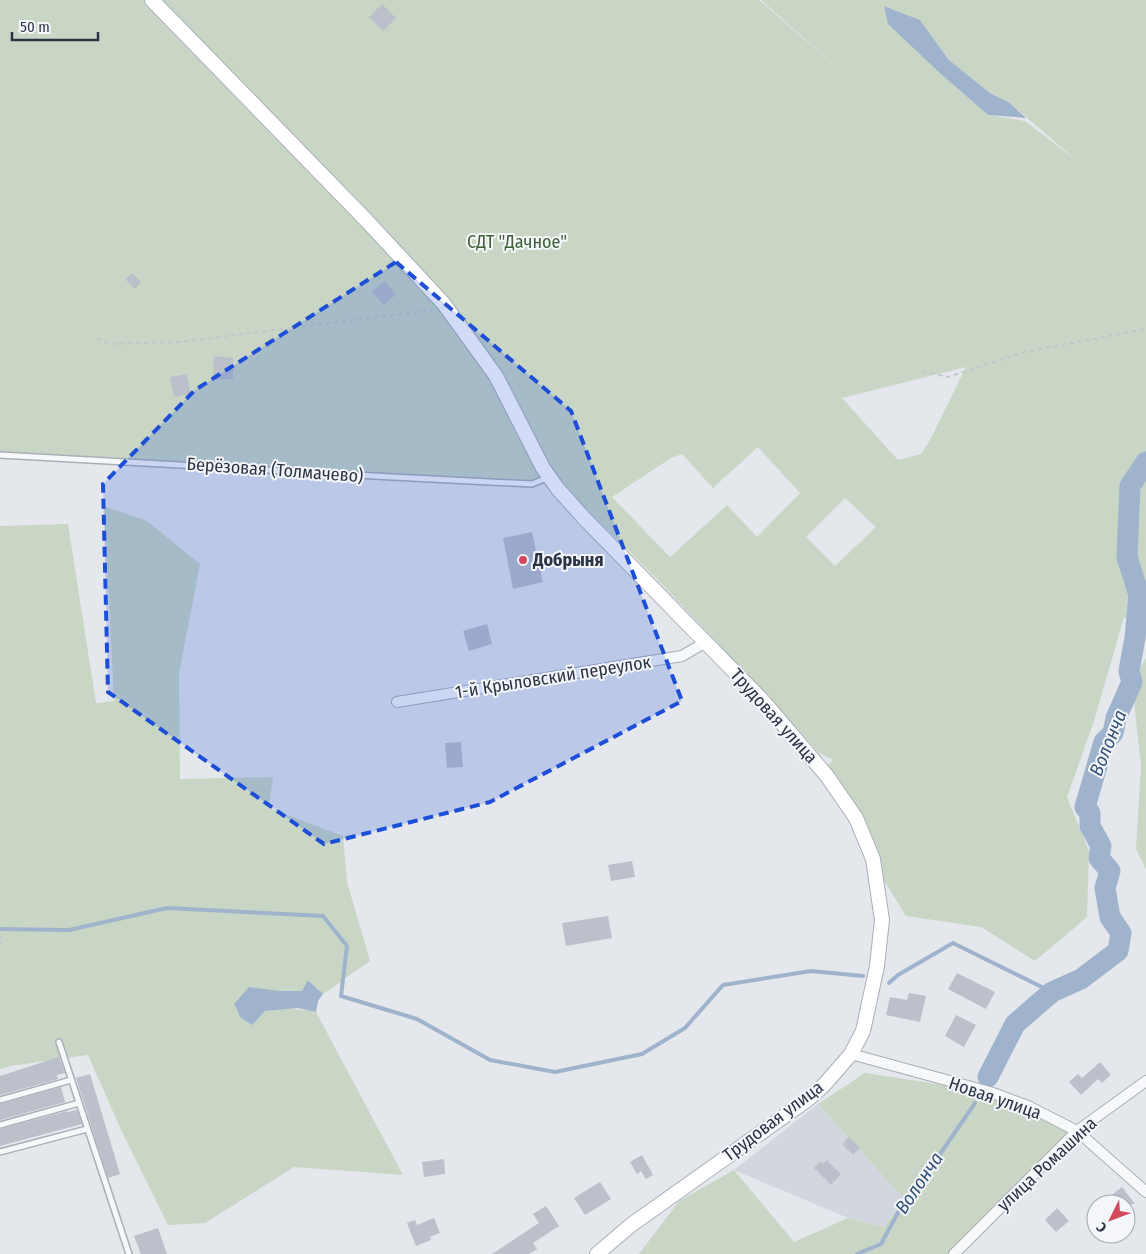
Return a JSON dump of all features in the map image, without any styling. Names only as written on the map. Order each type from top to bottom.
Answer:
[{"type":"street","name":"Трудовая улица","points":[[152,0],[367,221],[443,304],[496,376],[536,455],[550,477],[578,512],[764,702],[827,776],[856,818],[873,859],[882,920],[877,966],[863,1031],[851,1054],[824,1085],[807,1100],[631,1225],[597,1254]]},
{"type":"street","name":"1-й Крыловский переулок","points":[[397,702],[682,656],[706,642]]},
{"type":"street","name":"Новая улица","points":[[851,1054],[990,1092],[1028,1106],[1077,1131],[1146,1192]]},
{"type":"street","name":"улица Ромашина","points":[[954,1254],[1077,1131],[1146,1081]]},
{"type":"lane","name":"Берёзовая (Толмачево)","points":[[0,455],[392,478],[532,484],[550,477]]},
{"type":"lane","points":[[59,1042],[128,1254]]},
{"type":"lane","points":[[0,1100],[71,1080]]},
{"type":"lane","points":[[0,1125],[79,1103]]},
{"type":"lane","points":[[0,1152],[87,1129]]},
{"type":"path","points":[[96,338],[109,344],[179,342],[431,312],[443,304]]},
{"type":"path","points":[[923,371],[948,377],[1025,352],[1146,329]]},
{"type":"path","points":[[0,935],[2,942],[0,944]]},
{"type":"highlighted area","points":[[396,262],[571,411],[682,701],[490,802],[324,844],[108,692],[103,484],[195,390]]},
{"type":"shaded area","points":[[818,1104],[905,1200],[884,1227],[848,1218],[734,1170]]},
{"type":"green space","name":"СДТ \"Дачное\"","points":[[0,0],[759,0],[849,78],[761,0],[1146,0],[1146,629],[1139,628],[1124,617],[1094,721],[1067,797],[1089,851],[1087,917],[1035,961],[981,927],[906,916],[872,861],[865,837],[821,772],[833,760],[819,753],[659,582],[609,531],[556,482],[532,486],[0,455]],"holes":[[[884,6],[920,20],[949,60],[990,93],[1010,103],[1076,160],[1025,121],[988,115],[942,75]],[[966,367],[929,442],[921,454],[898,460],[842,398]],[[758,447],[800,493],[757,537],[727,505],[670,557],[612,497],[671,458],[682,454],[713,488]],[[845,498],[876,527],[835,566],[806,537]]]},
{"type":"green space","points":[[104,506],[147,521],[200,564],[179,674],[180,779],[273,777],[269,808],[343,836],[347,882],[370,961],[323,994],[309,980],[302,991],[281,991],[234,1005],[240,1017],[278,1010],[296,1009],[316,1012],[403,1175],[294,1167],[205,1223],[168,1225],[122,1132],[88,1055],[0,1069],[0,526],[68,524],[96,703],[114,701]]},
{"type":"green space","points":[[1146,658],[1146,869],[1136,849],[1141,766],[1132,682]]},
{"type":"green space","points":[[865,1073],[990,1092],[1077,1131],[954,1254],[639,1254],[679,1201],[734,1170],[794,1242],[848,1218],[884,1227],[905,1200],[818,1104]]},
{"type":"water","points":[[884,6],[920,20],[949,60],[990,93],[1010,103],[1026,118],[988,115],[888,24]]},
{"type":"water","points":[[308,980],[323,994],[318,1001],[316,1012],[298,1008],[265,1011],[252,1025],[240,1017],[234,1004],[249,987],[281,991],[302,991]]},
{"type":"building","points":[[382,4],[396,18],[383,31],[369,17]]},
{"type":"building","points":[[132,273],[141,282],[135,289],[125,279]]},
{"type":"building","points":[[385,281],[396,295],[383,305],[372,291]]},
{"type":"building","points":[[214,356],[233,358],[233,379],[213,380]]},
{"type":"building","points":[[187,374],[191,394],[174,397],[170,377]]},
{"type":"building","name":"Добрыня","points":[[532,532],[543,582],[513,589],[503,538]]},
{"type":"building","points":[[487,624],[492,644],[469,651],[463,631]]},
{"type":"building","points":[[461,742],[463,767],[447,768],[445,743]]},
{"type":"building","points":[[632,861],[635,877],[611,881],[608,865]]},
{"type":"building","points":[[608,916],[612,938],[566,946],[562,923]]},
{"type":"building","points":[[957,973],[995,992],[986,1009],[948,989]]},
{"type":"building","points":[[909,993],[926,996],[920,1022],[886,1015],[890,997],[907,1000]]},
{"type":"building","points":[[956,1015],[976,1025],[964,1047],[945,1036]]},
{"type":"building","points":[[59,1057],[65,1073],[57,1075],[58,1079],[0,1095],[0,1076]]},
{"type":"building","points":[[1100,1062],[1111,1075],[1102,1083],[1098,1079],[1081,1095],[1069,1082],[1078,1074],[1082,1078]]},
{"type":"building","points":[[90,1074],[120,1174],[108,1178],[76,1078]]},
{"type":"building","points":[[61,1087],[65,1102],[0,1120],[0,1104]]},
{"type":"building","points":[[77,1110],[82,1124],[0,1146],[0,1129]]},
{"type":"building","points":[[849,1137],[860,1148],[853,1155],[842,1144]]},
{"type":"building","points":[[642,1155],[653,1175],[646,1179],[641,1171],[637,1174],[630,1162]]},
{"type":"building","points":[[444,1159],[445,1174],[424,1177],[422,1162]]},
{"type":"building","points":[[827,1160],[841,1174],[831,1185],[814,1168],[821,1161],[823,1164]]},
{"type":"building","points":[[600,1182],[611,1199],[585,1215],[574,1198]]},
{"type":"building","points":[[1122,1187],[1127,1194],[1113,1194]]},
{"type":"building","points":[[546,1206],[559,1226],[533,1243],[537,1249],[529,1254],[492,1254],[539,1223],[533,1214]]},
{"type":"building","points":[[1057,1208],[1069,1221],[1056,1232],[1045,1220]]},
{"type":"building","points":[[434,1218],[440,1233],[430,1237],[431,1240],[416,1246],[407,1223],[415,1220],[417,1225]]},
{"type":"building","points":[[158,1228],[167,1254],[141,1254],[134,1236]]},
{"type":"waterway","name":"Волонча","points":[[988,1077],[1015,1024],[1052,992],[1081,979],[1118,951],[1121,933],[1110,917],[1105,888],[1110,871],[1099,858],[1101,846],[1090,826],[1090,813],[1085,807],[1104,742],[1113,733],[1116,718],[1132,682],[1129,671],[1135,638],[1139,595],[1127,557],[1130,486],[1146,462]]},
{"type":"waterway","points":[[0,929],[69,930],[167,908],[323,916],[347,946],[341,996],[417,1019],[490,1060],[555,1072],[642,1054],[685,1028],[723,985],[811,971],[863,976]]},
{"type":"waterway","points":[[889,983],[898,975],[953,943],[1052,992]]},
{"type":"waterway","name":"Волонча","points":[[857,1254],[881,1244],[901,1207],[975,1103]]},
{"type":"place","name":"Добрыня","points":[[523,560]]}]
